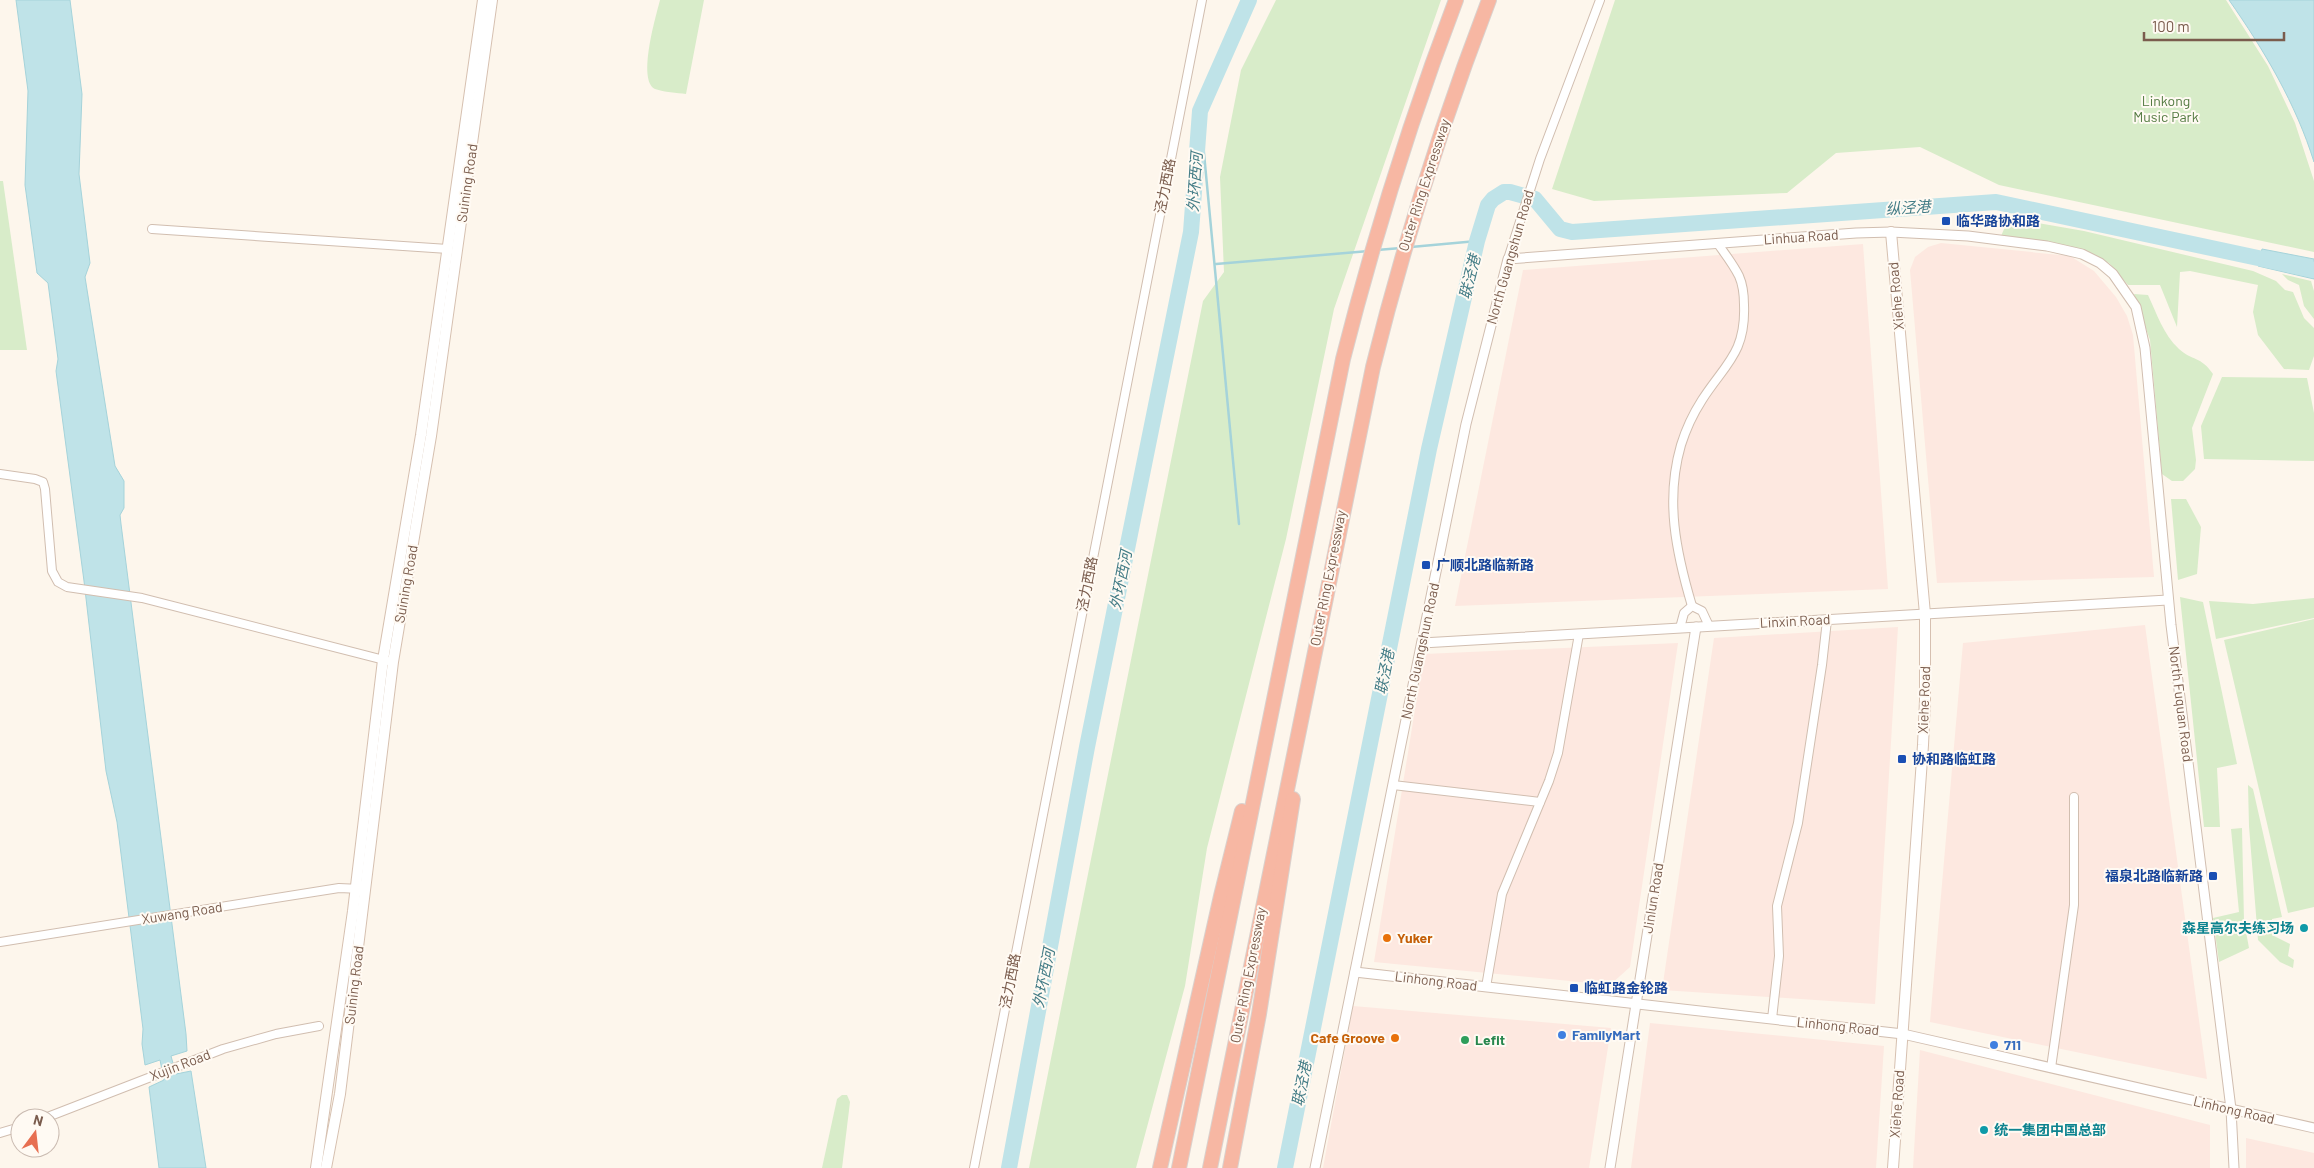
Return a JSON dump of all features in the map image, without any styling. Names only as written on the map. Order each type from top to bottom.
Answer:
[{"type":"highway","name":"Outer Ring Expressway","points":[[1179,1168],[1328,427],[1374,240],[1414,115],[1456,0]]},
{"type":"highway","name":"Outer Ring Expressway","points":[[1210,1168],[1357,434],[1407,237],[1443,125],[1489,0]]},
{"type":"highway","points":[[1160,1168],[1223,887],[1287,634]]},
{"type":"highway","points":[[1230,1168],[1278,904],[1316,640]]},
{"type":"highway","points":[[1150,1168],[1182,1070]]},
{"type":"highway","points":[[1239,1168],[1247,1078]]},
{"type":"main road","name":"Suining Road","points":[[326,1168],[340,1094],[360,889],[388,661],[483,0]]},
{"type":"main road","name":"Suining Road","points":[[388,661],[431,436],[492,0]]},
{"type":"main road","name":"Xiehe Road","points":[[1891,232],[1925,614],[1925,709],[1893,1168]]},
{"type":"main road","name":"Suining Road","points":[[316,1168],[360,889]]},
{"type":"street","name":"泾力西路","points":[[974,1168],[1202,0]]},
{"type":"street","name":"North Guangshun Road","points":[[1315,1168],[1466,424],[1508,260],[1523,211],[1600,0]]},
{"type":"street","points":[[152,229],[448,248]]},
{"type":"street","name":"Linhua Road","points":[[1508,260],[1827,234],[1891,232],[1968,236],[2047,246],[2072,250],[2092,259]]},
{"type":"street","points":[[1709,626],[1702,611],[1692,606],[1680,565],[1673,519],[1673,490],[1676,466],[1691,419],[1702,400],[1727,367],[1743,335],[1745,320],[1744,291],[1740,277],[1718,244]]},
{"type":"street","name":"North Fuquan Road","points":[[2092,259],[2113,274],[2127,292],[2139,315],[2143,330],[2168,600],[2231,1109],[2234,1168]]},
{"type":"street","points":[[0,474],[43,482],[52,571],[58,582],[77,589],[137,597],[388,661]]},
{"type":"street","name":"Linxin Road","points":[[1422,643],[2168,600]]},
{"type":"street","points":[[1680,628],[1684,613],[1692,606]]},
{"type":"street","points":[[1772,1019],[1779,956],[1777,906],[1798,823],[1827,620]]},
{"type":"street","name":"Jinlun Road","points":[[1610,1168],[1696,627]]},
{"type":"street","points":[[1486,987],[1502,894],[1558,753],[1579,634]]},
{"type":"street","points":[[1393,786],[1540,802]]},
{"type":"street","points":[[2051,1068],[2074,905],[2074,797]]},
{"type":"street","name":"Xuwang Road","points":[[0,942],[339,888],[360,889]]},
{"type":"street","name":"Linhong Road","points":[[1355,972],[1903,1034],[2314,1128]]},
{"type":"street","name":"Xujin Road","points":[[60,1112],[240,1043],[319,1026]]},
{"type":"shaded area","points":[[1941,243],[2070,256],[2094,271],[2116,297],[2127,316],[2133,335],[2154,577],[1937,583],[1910,270],[1915,257],[1928,247]]},
{"type":"shaded area","points":[[1863,244],[1888,589],[1455,606],[1523,270]]},
{"type":"shaded area","points":[[2145,625],[2207,1079],[1930,1022],[1963,643]]},
{"type":"shaded area","points":[[1898,627],[1875,1004],[1662,990],[1714,638]]},
{"type":"shaded area","points":[[1678,643],[1630,967],[1610,985],[1374,962],[1424,654]]},
{"type":"shaded area","points":[[1353,1006],[1611,1028],[1589,1168],[1323,1168]]},
{"type":"shaded area","points":[[1650,1023],[1884,1046],[1876,1168],[1631,1168]]},
{"type":"shaded area","points":[[1920,1050],[2210,1125],[2210,1168],[1913,1168]]},
{"type":"shaded area","points":[[2246,1138],[2314,1153],[2314,1168],[2246,1168]]},
{"type":"green space","points":[[660,0],[704,0],[686,94],[655,89],[650,83],[648,74],[649,47]]},
{"type":"green space","points":[[1276,0],[1441,0],[1334,309],[1286,539],[1207,848],[1185,986],[1136,1168],[1029,1168],[1203,301],[1224,272],[1220,177],[1241,70]]},
{"type":"green space","name":"Linkong Music Park","points":[[1615,0],[2226,0],[2268,66],[2295,123],[2314,181],[2314,252],[1999,185],[1920,147],[1836,153],[1787,193],[1594,201],[1552,189]]},
{"type":"green space","points":[[0,181],[3,181],[27,350],[0,350]]},
{"type":"green space","points":[[2009,218],[2084,231],[2253,271],[2276,281],[2285,290],[2293,292],[2304,318],[2314,328],[2314,356],[2309,370],[2284,369],[2258,335],[2253,312],[2258,285],[2190,271],[2180,272],[2177,327],[2160,285],[2128,285],[2109,263],[2081,251],[2001,236]]},
{"type":"green space","points":[[2282,274],[2311,281],[2314,291],[2314,319],[2304,306],[2299,285],[2288,280]]},
{"type":"green space","points":[[2134,294],[2148,295],[2173,343],[2184,353],[2204,364],[2213,374],[2192,428],[2196,460],[2195,469],[2183,481],[2172,481],[2162,474],[2150,340]]},
{"type":"green space","points":[[2222,377],[2307,378],[2314,413],[2314,461],[2204,459],[2201,426]]},
{"type":"green space","points":[[2171,499],[2186,499],[2201,527],[2197,574],[2178,580]]},
{"type":"green space","points":[[2180,597],[2203,602],[2237,764],[2217,768],[2220,827],[2204,827]]},
{"type":"green space","points":[[2314,598],[2314,618],[2216,639],[2209,601],[2253,604]]},
{"type":"green space","points":[[2314,619],[2314,907],[2288,913],[2224,640]]},
{"type":"green space","points":[[2248,785],[2253,789],[2282,917],[2272,919],[2272,935],[2290,944],[2288,956],[2294,960],[2293,968],[2280,962],[2258,940],[2249,826]]},
{"type":"green space","points":[[2242,828],[2244,921],[2249,948],[2219,962],[2213,918],[2239,912],[2231,829]]},
{"type":"green space","points":[[842,1095],[847,1095],[850,1102],[842,1168],[822,1168],[837,1099]]},
{"type":"water","points":[[16,0],[70,0],[82,94],[79,174],[90,263],[85,277],[115,466],[124,481],[124,508],[120,515],[121,524],[186,1034],[187,1051],[171,1056],[176,1074],[191,1071],[206,1168],[159,1168],[149,1087],[164,1080],[160,1060],[145,1065],[142,1044],[143,1029],[117,822],[106,771],[84,581],[56,371],[58,359],[48,283],[37,273],[25,185],[28,91]]},
{"type":"water","points":[[2229,0],[2314,0],[2314,162],[2298,119],[2278,78],[2255,38]]},
{"type":"water","points":[[2262,249],[2314,259],[2314,279],[2258,266]]},
{"type":"waterway","name":"外环西河","points":[[1009,1168],[1087,747],[1191,232],[1200,111],[1249,0]]},
{"type":"waterway","points":[[1200,111],[1239,524]]},
{"type":"waterway","name":"联泾港","points":[[1285,1168],[1429,449],[1477,241],[1488,205],[1493,199],[1504,192],[1535,199],[1560,229],[1572,232],[1996,202],[2314,270]]},
{"type":"waterway","points":[[1411,247],[1477,241]]},
{"type":"waterway","points":[[1377,250],[1401,248]]},
{"type":"waterway","points":[[1216,264],[1369,251]]},
{"type":"place","name":"临华路协和路","points":[[1946,221]]},
{"type":"place","name":"广顺北路临新路","points":[[1426,565]]},
{"type":"place","name":"协和路临虹路","points":[[1902,759]]},
{"type":"place","name":"福泉北路临新路","points":[[2213,876]]},
{"type":"place","name":"森星高尔夫练习场","points":[[2304,928]]},
{"type":"place","name":"Yuker","points":[[1387,938]]},
{"type":"place","name":"临虹路金轮路","points":[[1574,988]]},
{"type":"place","name":"FamilyMart","points":[[1562,1035]]},
{"type":"place","name":"Cafe Groove","points":[[1395,1038]]},
{"type":"place","name":"Lefit","points":[[1465,1040]]},
{"type":"place","name":"711","points":[[1994,1045]]},
{"type":"place","name":"统一集团中国总部","points":[[1984,1130]]},
{"type":"water label","name":"纵泾港","points":[[1908,208]]}]
